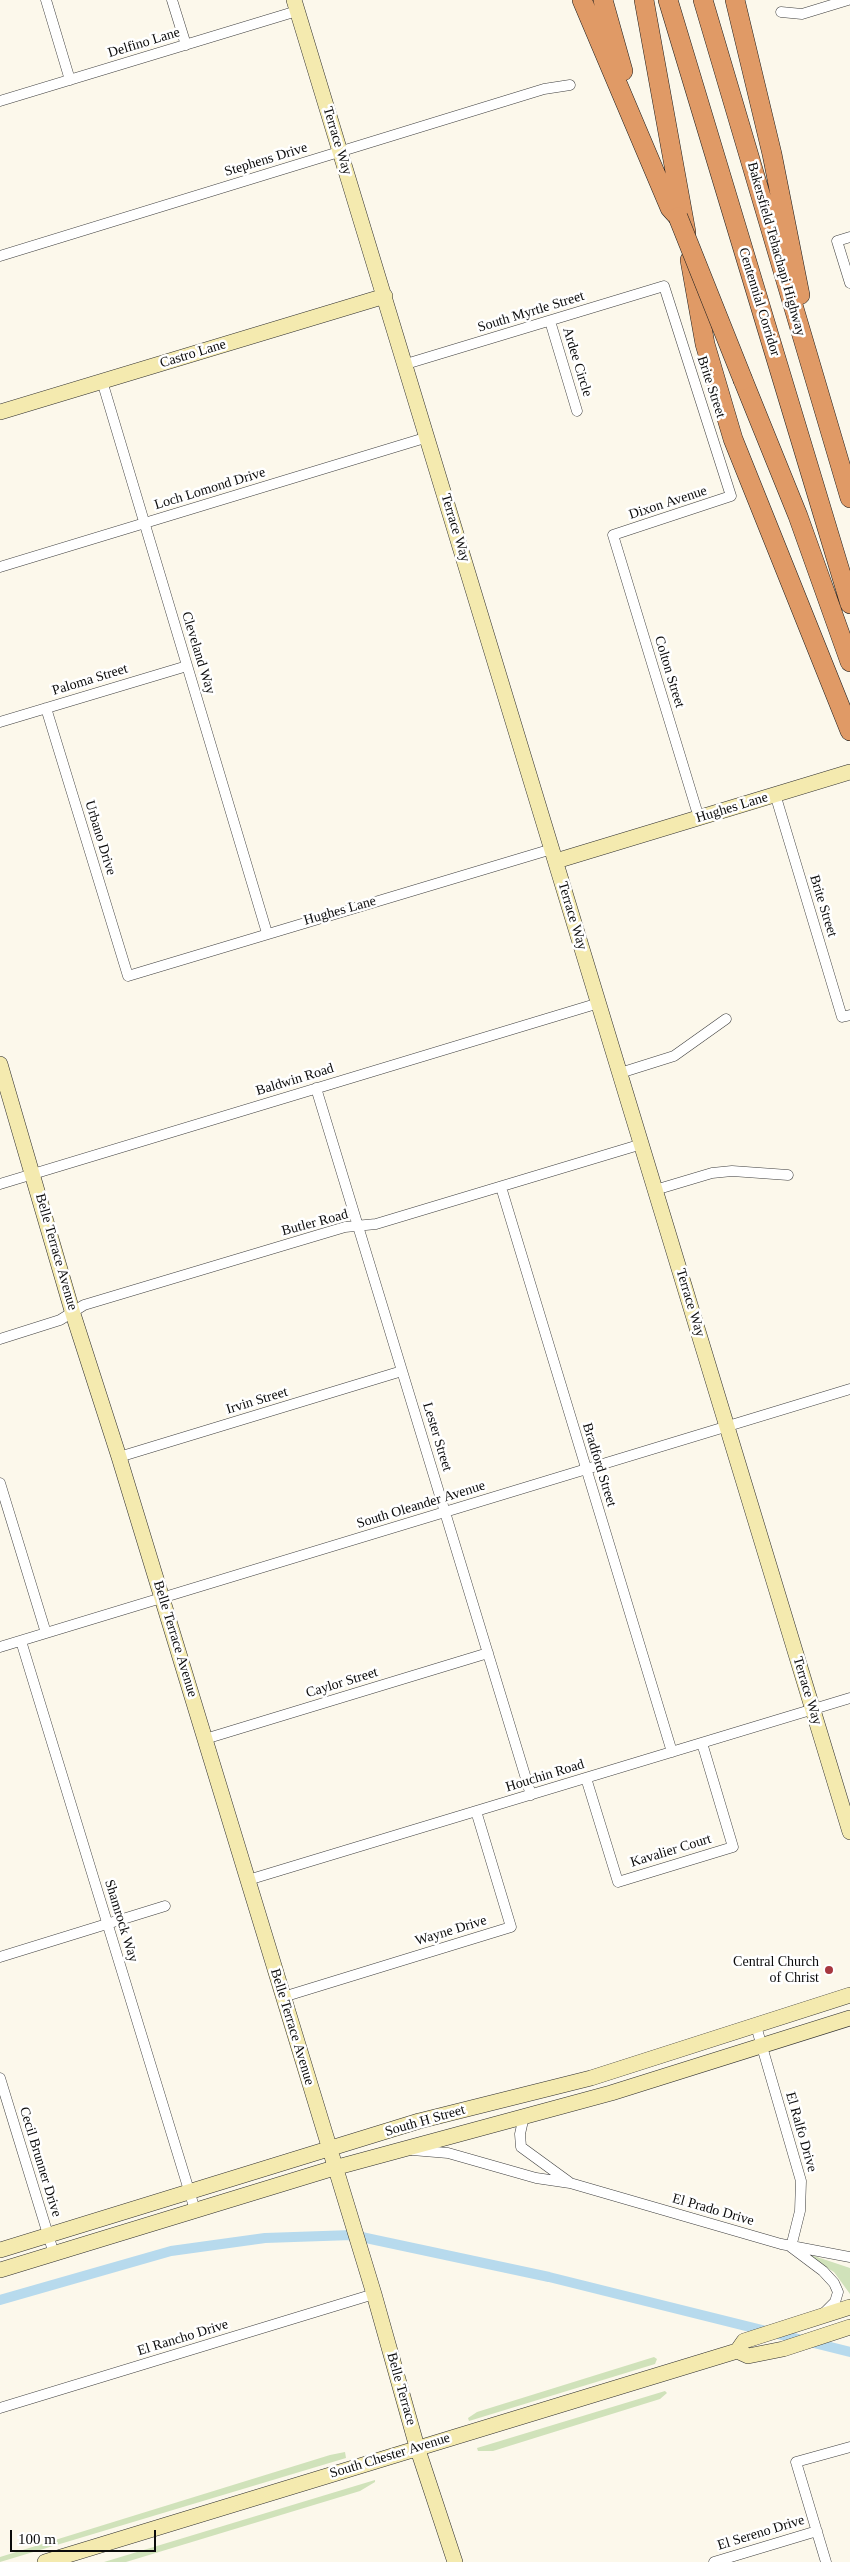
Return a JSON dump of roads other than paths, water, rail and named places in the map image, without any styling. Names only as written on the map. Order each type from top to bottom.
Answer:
[{"type":"highway","points":[[582,0],[676,206],[678,217],[808,542],[850,662]]},
{"type":"highway","points":[[603,0],[620,63],[642,132]]},
{"type":"highway","points":[[644,0],[708,356],[737,449],[850,731]]},
{"type":"highway","name":"Centennial Corridor","points":[[668,0],[850,604]]},
{"type":"highway","name":"Bakersfield Tehachapi Highway","points":[[703,0],[817,392],[850,498]]},
{"type":"highway","points":[[735,0],[782,199],[817,392]]},
{"type":"street","points":[[46,0],[70,80]]},
{"type":"street","points":[[172,0],[186,45]]},
{"type":"street","points":[[782,12],[802,14],[848,0]]},
{"type":"street","name":"Delfino Lane","points":[[0,101],[186,45],[295,6]]},
{"type":"street","name":"Terrace Way","points":[[295,6],[406,364],[850,1832]]},
{"type":"street","name":"Stephens Drive","points":[[0,256],[544,89],[570,85]]},
{"type":"street","points":[[850,237],[837,241],[850,283]]},
{"type":"street","name":"South Myrtle Street","points":[[406,364],[664,286]]},
{"type":"street","name":"Brite Street","points":[[664,286],[731,496]]},
{"type":"street","name":"Castro Lane","points":[[0,412],[385,296]]},
{"type":"street","name":"Ardee Circle","points":[[550,321],[577,411]]},
{"type":"street","name":"Cleveland Way","points":[[102,381],[267,933]]},
{"type":"street","name":"Loch Lomond Drive","points":[[0,567],[428,437]]},
{"type":"street","name":"Dixon Avenue","points":[[613,535],[731,496]]},
{"type":"street","name":"Colton Street","points":[[613,535],[699,818]]},
{"type":"street","name":"Paloma Street","points":[[0,722],[188,666]]},
{"type":"street","name":"Urbano Drive","points":[[46,708],[128,976]]},
{"type":"street","name":"Hughes Lane","points":[[128,976],[267,933],[554,855],[699,818],[850,772]]},
{"type":"street","name":"Brite Street","points":[[775,794],[842,1017],[850,1015]]},
{"type":"street","name":"Baldwin Road","points":[[0,1184],[599,1003]]},
{"type":"street","points":[[620,1073],[674,1056],[726,1019]]},
{"type":"street","name":"Belle Terrace Avenue","points":[[0,1064],[74,1314],[349,2214]]},
{"type":"street","name":"Lester Street","points":[[316,1088],[531,1794]]},
{"type":"street","name":"Butler Road","points":[[0,1339],[60,1320],[74,1314],[84,1305],[345,1227],[376,1224],[642,1144]]},
{"type":"street","points":[[655,1190],[712,1173],[732,1170],[788,1175]]},
{"type":"street","name":"Bradford Street","points":[[500,1187],[672,1752]]},
{"type":"street","name":"Irvin Street","points":[[119,1457],[402,1371]]},
{"type":"street","name":"South Oleander Avenue","points":[[0,1647],[850,1389]]},
{"type":"street","points":[[0,1483],[46,1634]]},
{"type":"street","name":"Shamrock Way","points":[[21,1641],[195,2210]]},
{"type":"street","name":"Caylor Street","points":[[205,1739],[488,1653]]},
{"type":"street","name":"Houchin Road","points":[[248,1880],[850,1698]]},
{"type":"street","name":"Kavalier Court","points":[[586,1778],[618,1882],[733,1847],[702,1742]]},
{"type":"street","name":"Wayne Drive","points":[[283,1997],[511,1927],[476,1811]]},
{"type":"street","points":[[0,1957],[165,1906]]},
{"type":"street","name":"South H Street","points":[[0,2250],[329,2148],[467,2108],[591,2078],[850,1995]]},
{"type":"street","name":"South H Street","points":[[0,2270],[334,2168],[611,2093],[850,2018]]},
{"type":"street","name":"El Ralfo Drive","points":[[756,2026],[801,2181],[800,2211],[791,2247]]},
{"type":"street","name":"Cecil Brunner Drive","points":[[0,2078],[54,2254]]},
{"type":"street","name":"El Prado Drive","points":[[524,2116],[520,2134],[521,2147],[570,2183]]},
{"type":"street","name":"El Prado Drive","points":[[397,2150],[448,2153],[536,2178],[570,2183],[791,2247],[850,2257]]},
{"type":"street","name":"Belle Terrace","points":[[349,2214],[374,2294],[417,2447],[455,2562]]},
{"type":"street","points":[[791,2247],[823,2270],[834,2283],[838,2292],[836,2302],[826,2312],[808,2320]]},
{"type":"street","name":"El Rancho Drive","points":[[0,2408],[374,2294]]},
{"type":"street","name":"South Chester Avenue","points":[[44,2562],[736,2351],[744,2341],[850,2307]]},
{"type":"street","name":"South Chester Avenue","points":[[736,2351],[748,2356],[814,2339],[850,2327]]},
{"type":"street","points":[[826,2562],[796,2462],[850,2447]]},
{"type":"street","name":"El Sereno Drive","points":[[714,2562],[817,2530]]},
{"type":"waterway","points":[[0,2300],[171,2251],[265,2238],[352,2235],[549,2277],[850,2352]]},
{"type":"place","name":"Central Church of Christ","points":[[829,1970]]}]
